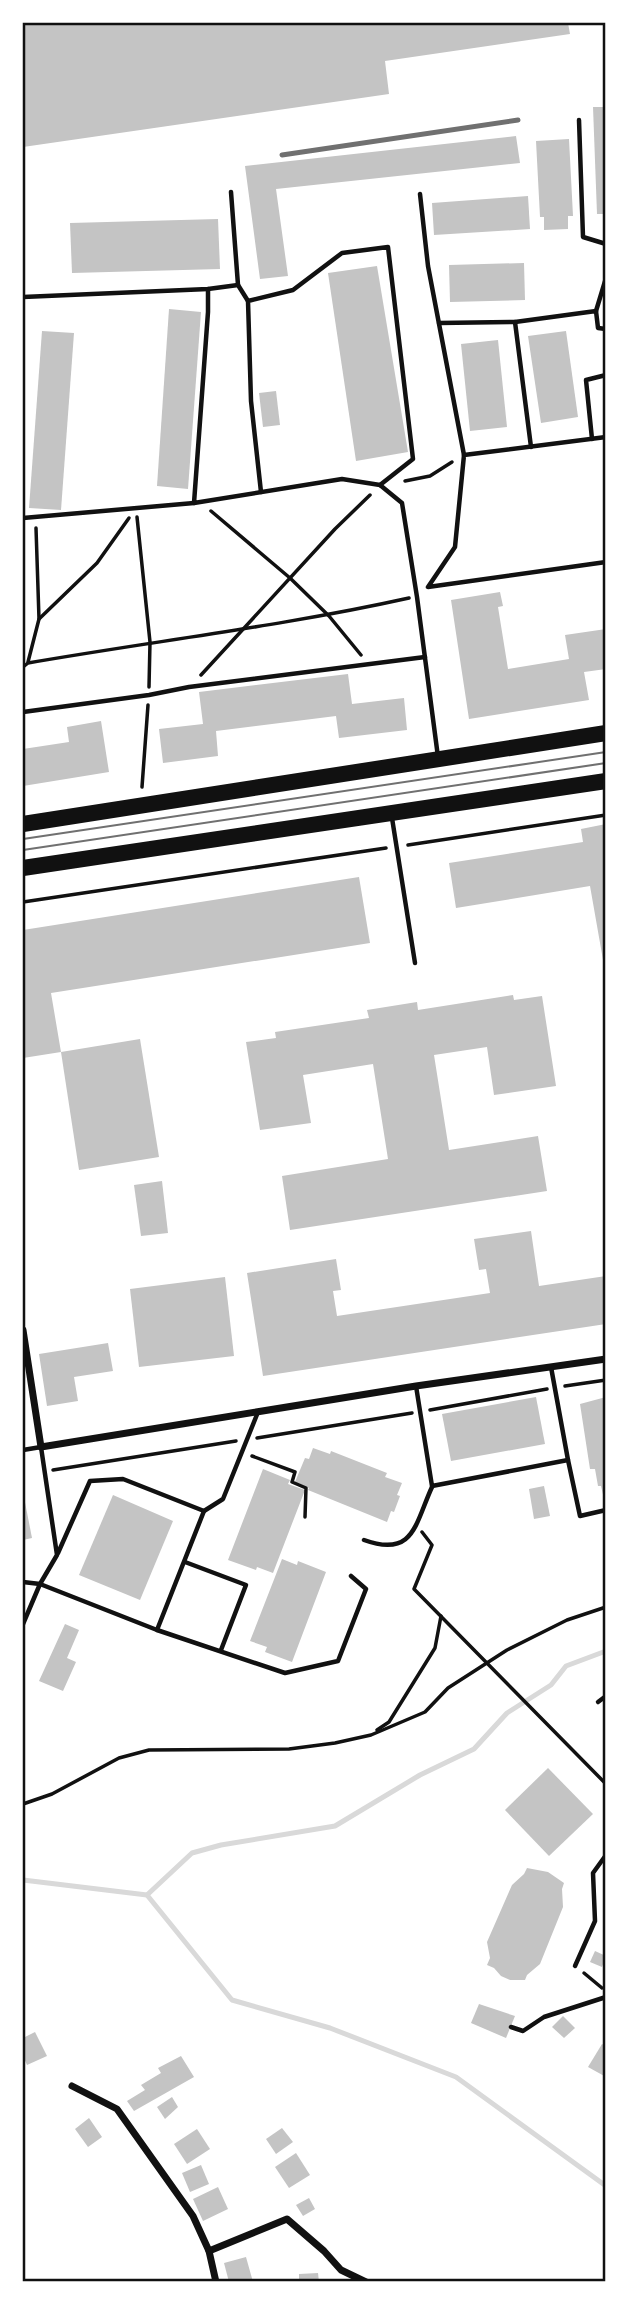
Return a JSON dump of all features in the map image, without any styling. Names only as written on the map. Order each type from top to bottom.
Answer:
[{"type":"main road","points":[[23,824],[606,733]]},
{"type":"main road","points":[[23,868],[606,782]]},
{"type":"street","points":[[23,1330],[41,1447],[416,1386],[606,1359]]},
{"type":"street","points":[[72,2086],[117,2109],[193,2216],[209,2251],[216,2282]]},
{"type":"street","points":[[209,2251],[287,2219],[324,2251],[341,2270],[366,2282]]},
{"type":"lane","points":[[579,120],[583,237],[606,244]]},
{"type":"lane","points":[[231,192],[238,285],[248,301],[251,401],[261,492]]},
{"type":"lane","points":[[420,194],[428,266],[464,455],[455,547],[429,587],[606,562]]},
{"type":"lane","points":[[248,301],[293,290],[342,253],[388,247],[413,459],[380,485]]},
{"type":"lane","points":[[606,278],[596,311],[598,328],[606,329]]},
{"type":"lane","points":[[23,297],[208,289],[238,285]]},
{"type":"lane","points":[[194,503],[208,289]]},
{"type":"lane","points":[[439,323],[515,322],[596,311]]},
{"type":"lane","points":[[515,322],[531,447]]},
{"type":"lane","points":[[592,439],[586,380],[606,375]]},
{"type":"lane","points":[[464,455],[606,437]]},
{"type":"lane","points":[[23,518],[202,503],[342,479],[380,485],[402,503],[418,597],[438,758]]},
{"type":"lane","points":[[23,712],[189,687],[425,657]]},
{"type":"lane","points":[[391,813],[415,963]]},
{"type":"lane","points":[[551,1367],[580,1516],[606,1510]]},
{"type":"lane","points":[[364,1541],[382,1547],[398,1545],[410,1535],[432,1486],[416,1386]]},
{"type":"lane","points":[[157,1630],[204,1511],[223,1499],[259,1411]]},
{"type":"lane","points":[[23,1450],[41,1447],[57,1555]]},
{"type":"lane","points":[[432,1486],[568,1460]]},
{"type":"lane","points":[[23,1624],[90,1481],[122,1479],[204,1511]]},
{"type":"lane","points":[[185,1562],[246,1585],[221,1650]]},
{"type":"lane","points":[[23,1582],[40,1584],[157,1630],[285,1673],[338,1661],[366,1589],[351,1576]]},
{"type":"lane","points":[[598,1702],[606,1696]]},
{"type":"lane","points":[[575,1966],[595,1921],[593,1873],[606,1855]]},
{"type":"lane","points":[[511,2027],[523,2031],[544,2017],[606,1997]]},
{"type":"path","points":[[189,687],[380,485],[430,476],[464,455]]},
{"type":"path","points":[[202,503],[290,578],[329,616],[369,665]]},
{"type":"path","points":[[39,619],[97,563],[136,508]]},
{"type":"path","points":[[136,508],[150,642],[142,787]]},
{"type":"path","points":[[28,663],[39,619],[35,515]]},
{"type":"path","points":[[23,667],[28,663],[150,642],[329,616],[418,597]]},
{"type":"path","points":[[23,902],[606,815]]},
{"type":"path","points":[[44,1472],[606,1380]]},
{"type":"path","points":[[241,1451],[295,1472],[292,1482],[306,1488],[306,1517]]},
{"type":"path","points":[[415,1524],[432,1545],[414,1589],[606,1784]]},
{"type":"path","points":[[23,1804],[52,1794],[119,1758],[149,1750],[289,1749],[371,1735],[425,1712],[449,1688],[507,1650],[567,1620],[606,1607]]},
{"type":"path","points":[[371,1735],[389,1722],[423,1670],[435,1648],[441,1616]]},
{"type":"path","points":[[575,1966],[599,1983]]},
{"type":"building","points":[[23,23],[568,23],[570,34],[385,61],[389,94],[23,147]]},
{"type":"building","points":[[593,107],[606,107],[606,214],[597,214]]},
{"type":"building","points":[[516,136],[520,163],[276,189],[288,276],[260,279],[245,166]]},
{"type":"building","points":[[569,139],[573,216],[568,216],[568,229],[544,230],[544,217],[540,217],[536,141]]},
{"type":"building","points":[[528,196],[530,229],[434,235],[432,203]]},
{"type":"building","points":[[218,219],[220,269],[72,273],[70,223]]},
{"type":"building","points":[[524,263],[525,300],[450,302],[449,265]]},
{"type":"building","points":[[377,266],[408,452],[356,461],[328,273]]},
{"type":"building","points":[[169,309],[201,312],[188,489],[157,486]]},
{"type":"building","points":[[42,331],[74,333],[61,510],[29,508]]},
{"type":"building","points":[[566,331],[578,417],[541,423],[528,336]]},
{"type":"building","points":[[498,340],[507,427],[470,431],[461,344]]},
{"type":"building","points":[[276,391],[280,425],[263,427],[259,393]]},
{"type":"building","points":[[500,592],[503,606],[498,607],[508,669],[569,659],[565,635],[606,629],[606,669],[584,672],[589,700],[469,719],[451,600]]},
{"type":"building","points":[[348,674],[352,704],[404,698],[407,730],[339,738],[336,716],[216,731],[218,756],[163,763],[159,729],[203,724],[199,692]]},
{"type":"building","points":[[101,721],[109,772],[23,786],[23,749],[69,742],[67,727]]},
{"type":"building","points":[[606,824],[606,977],[590,886],[456,908],[449,863],[583,842],[581,829]]},
{"type":"building","points":[[359,877],[370,943],[51,993],[61,1052],[23,1058],[23,930]]},
{"type":"building","points":[[513,995],[514,1000],[542,996],[556,1086],[494,1095],[487,1047],[434,1055],[449,1150],[538,1136],[547,1191],[290,1230],[282,1176],[388,1159],[373,1064],[303,1075],[311,1123],[260,1130],[246,1042],[276,1038],[275,1032],[369,1018],[367,1010],[417,1002],[418,1010]]},
{"type":"building","points":[[140,1039],[159,1157],[79,1170],[61,1052]]},
{"type":"building","points":[[162,1181],[168,1233],[141,1236],[134,1185]]},
{"type":"building","points":[[531,1231],[539,1286],[606,1276],[606,1324],[263,1376],[247,1273],[336,1259],[341,1290],[333,1291],[337,1316],[490,1293],[486,1269],[479,1270],[474,1239]]},
{"type":"building","points":[[225,1277],[234,1356],[139,1367],[130,1289]]},
{"type":"building","points":[[108,1343],[113,1371],[74,1377],[78,1401],[47,1406],[39,1354]]},
{"type":"building","points":[[536,1397],[545,1444],[451,1461],[442,1414]]},
{"type":"building","points":[[606,1397],[604,1499],[595,1469],[590,1469],[580,1404]]},
{"type":"building","points":[[313,1448],[330,1454],[331,1451],[387,1473],[385,1477],[402,1483],[394,1512],[391,1511],[387,1522],[308,1490],[309,1488],[295,1482],[305,1458],[309,1459]]},
{"type":"building","points":[[263,1469],[290,1480],[288,1484],[305,1490],[273,1573],[228,1560]]},
{"type":"building","points":[[544,1486],[550,1516],[534,1519],[529,1489]]},
{"type":"building","points":[[23,1492],[32,1538],[23,1540]]},
{"type":"building","points":[[113,1495],[173,1521],[140,1600],[79,1575]]},
{"type":"building","points":[[282,1559],[297,1565],[298,1561],[326,1572],[292,1662],[265,1652],[267,1647],[250,1641]]},
{"type":"building","points":[[65,1624],[79,1630],[67,1658],[76,1662],[63,1691],[39,1681]]},
{"type":"building","points":[[548,1768],[593,1814],[549,1856],[505,1810]]},
{"type":"building","points":[[527,1868],[548,1872],[564,1883],[563,1907],[540,1964],[525,1980],[510,1980],[487,1965],[490,1958],[487,1942],[512,1885]]},
{"type":"building","points":[[595,1951],[606,1956],[602,1967],[590,1962]]},
{"type":"building","points":[[479,2004],[515,2016],[506,2038],[471,2023]]},
{"type":"building","points":[[563,2016],[575,2028],[564,2038],[552,2027]]},
{"type":"building","points":[[35,2032],[47,2056],[27,2065],[23,2056],[23,2038]]},
{"type":"building","points":[[602,2044],[606,2046],[606,2077],[588,2067]]},
{"type":"building","points":[[181,2056],[194,2077],[134,2111],[127,2101],[145,2090],[141,2085],[161,2073],[158,2068]]},
{"type":"building","points":[[172,2097],[178,2107],[165,2119],[157,2107]]},
{"type":"building","points":[[89,2118],[102,2137],[88,2147],[75,2129]]},
{"type":"building","points":[[282,2128],[293,2142],[276,2154],[266,2139]]},
{"type":"building","points":[[197,2129],[210,2149],[187,2164],[174,2144]]},
{"type":"building","points":[[296,2153],[310,2175],[289,2188],[275,2167]]},
{"type":"building","points":[[201,2165],[209,2184],[190,2192],[182,2173]]},
{"type":"building","points":[[218,2187],[228,2209],[203,2221],[193,2199]]},
{"type":"building","points":[[309,2198],[315,2209],[303,2216],[296,2205]]},
{"type":"building","points":[[246,2257],[253,2282],[229,2282],[224,2263]]},
{"type":"building","points":[[318,2273],[319,2282],[299,2282],[299,2274]]},
{"type":"waterway","points":[[147,1895],[192,1853],[221,1845],[335,1826],[420,1775],[474,1749],[507,1713],[551,1685],[566,1666],[606,1651]]},
{"type":"waterway","points":[[23,1880],[147,1895],[232,2000],[330,2028],[456,2077],[606,2186]]},
{"type":"tram line","points":[[23,839],[606,752]]},
{"type":"tram line","points":[[23,850],[606,763]]},
{"type":"railway","points":[[282,155],[518,120]]}]
